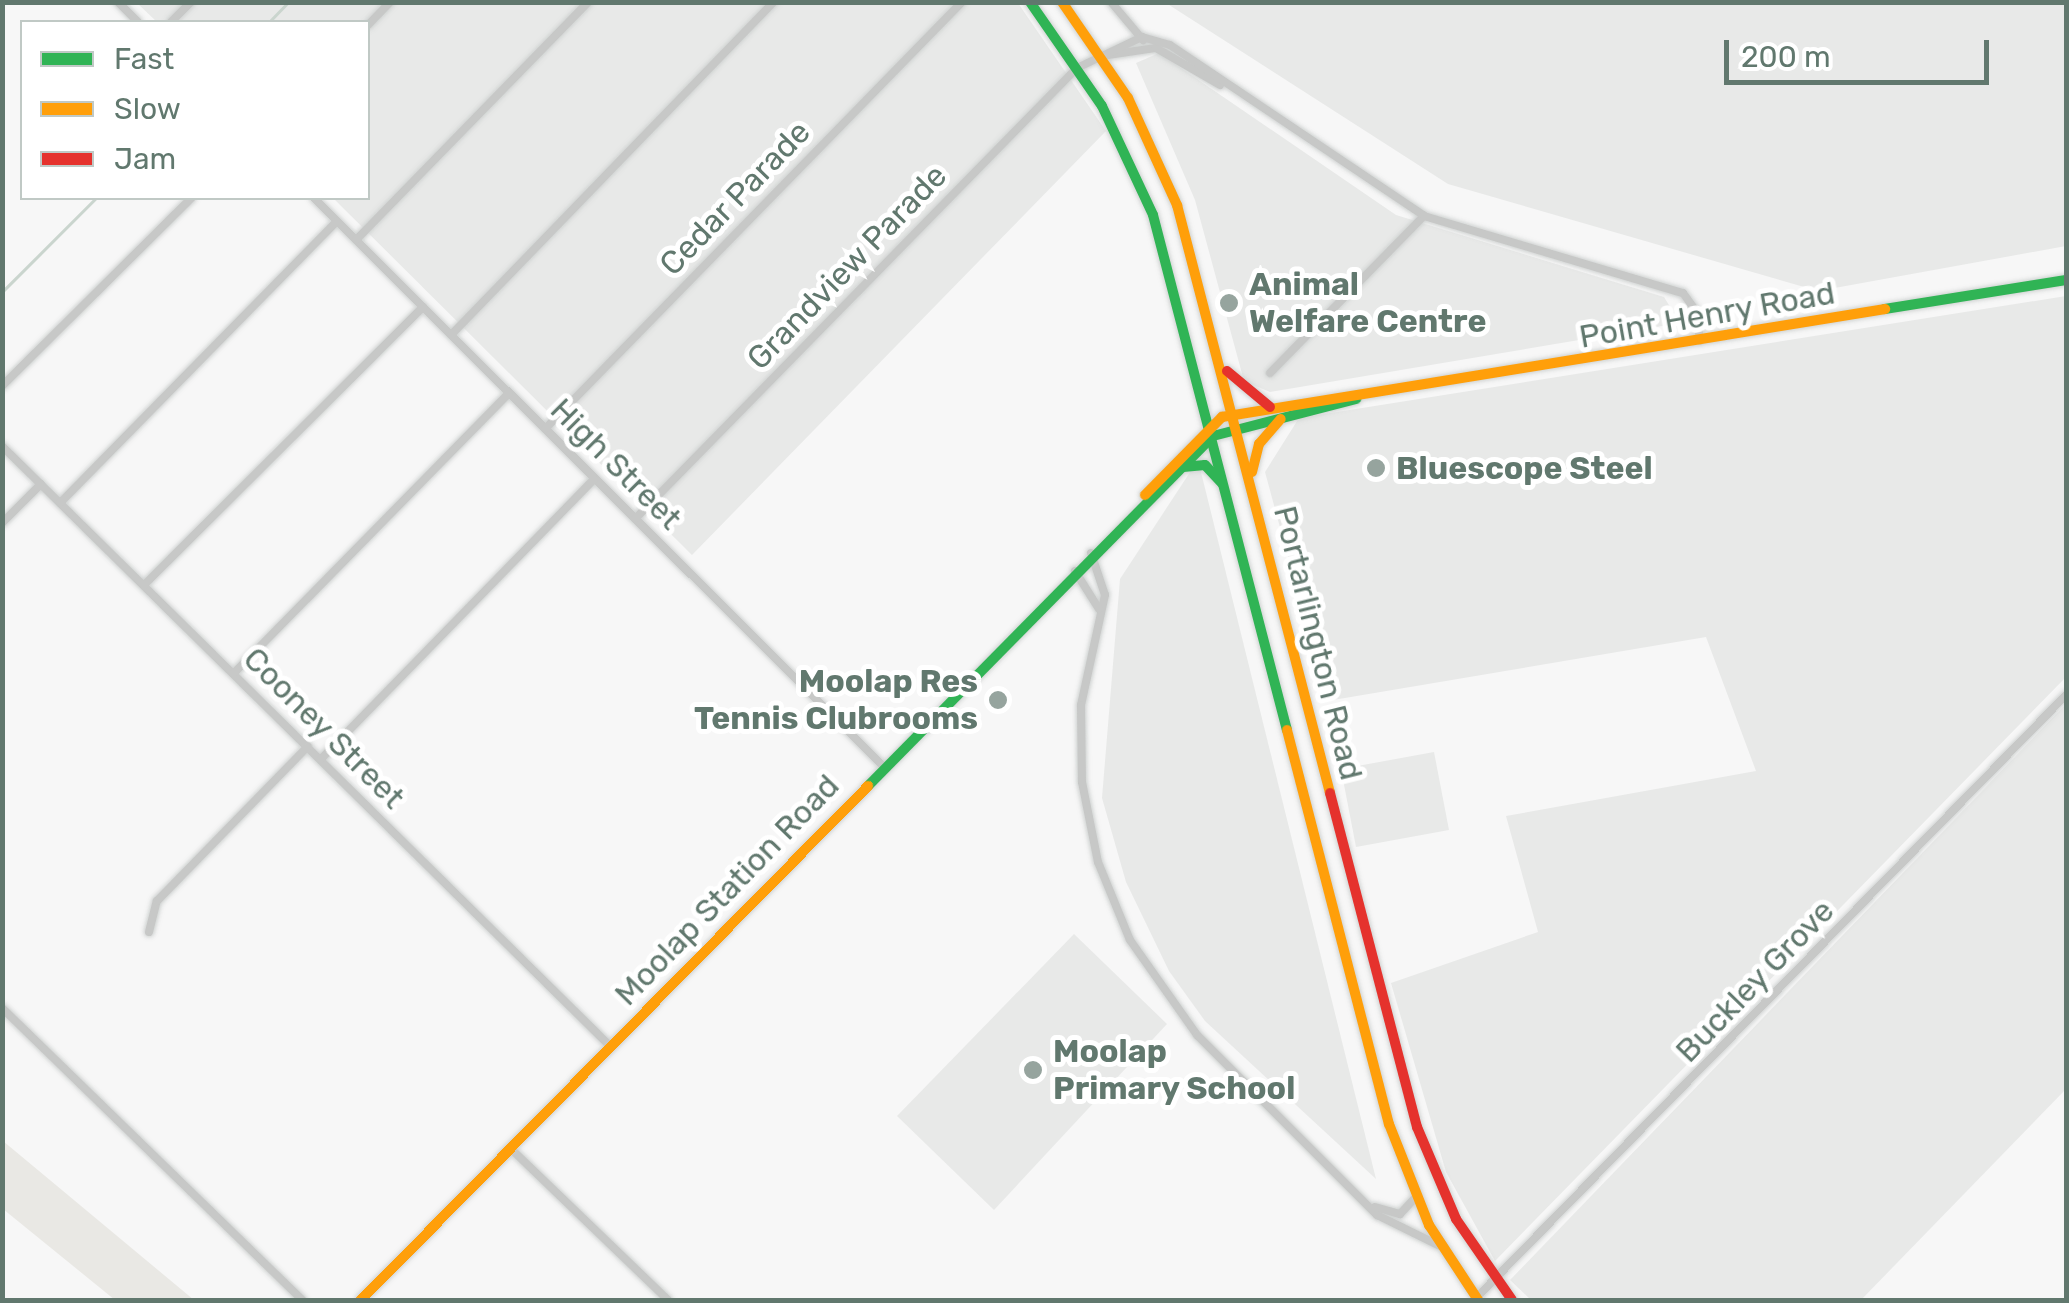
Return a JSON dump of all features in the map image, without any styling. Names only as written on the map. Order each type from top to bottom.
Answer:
[{"type":"main road","name":"Portarlington Road","points":[[1030,2],[1076,68],[1153,215],[1389,1124],[1416,1197],[1440,1246],[1477,1300]]},
{"type":"main road","name":"Portarlington Road","points":[[1062,2],[1100,56],[1172,190],[1220,357],[1417,1127],[1456,1220],[1512,1300]]},
{"type":"main road","name":"Point Henry Road","points":[[1211,430],[1274,408],[1356,399],[2066,280]]},
{"type":"main road","points":[[1220,357],[1237,385],[1274,408]]},
{"type":"main road","name":"Point Henry Road","points":[[1236,420],[1286,416],[1356,399]]},
{"type":"main road","points":[[1251,479],[1259,444],[1286,416]]},
{"type":"main road","name":"Moolap Station Road","points":[[1128,515],[1180,468],[1211,430]]},
{"type":"main road","name":"Moolap Station Road","points":[[362,1300],[1211,430]]},
{"type":"main road","points":[[1180,468],[1205,465],[1226,488]]},
{"type":"street","points":[[118,2],[136,20]]},
{"type":"street","points":[[173,20],[191,2]]},
{"type":"street","points":[[370,24],[390,2]]},
{"type":"street","points":[[356,240],[588,2]]},
{"type":"street","points":[[451,335],[774,2]]},
{"type":"street","name":"Cedar Parade","points":[[544,429],[962,2]]},
{"type":"street","points":[[1111,2],[1144,42],[1242,96],[1424,216],[1674,289],[1696,311],[1700,342]]},
{"type":"street","name":"Grandview Parade","points":[[635,519],[1076,68],[1144,42]]},
{"type":"street","points":[[2,386],[189,200]]},
{"type":"street","name":"High Street","points":[[316,200],[883,766]]},
{"type":"street","points":[[1270,373],[1424,216]]},
{"type":"street","points":[[60,503],[337,221]]},
{"type":"street","points":[[144,585],[423,307]]},
{"type":"street","points":[[234,674],[508,393]]},
{"type":"street","name":"Cooney Street","points":[[2,446],[610,1046]]},
{"type":"street","points":[[321,759],[594,479]]},
{"type":"street","points":[[2,523],[41,484]]},
{"type":"street","points":[[1091,553],[1105,589],[1081,705],[1082,782],[1118,915],[1196,1035],[1387,1223],[1440,1246]]},
{"type":"street","points":[[1074,570],[1099,614]]},
{"type":"street","name":"Buckley Grove","points":[[1477,1300],[2066,695]]},
{"type":"street","points":[[149,932],[150,910],[308,746]]},
{"type":"street","points":[[2,1008],[302,1300]]},
{"type":"street","points":[[510,1148],[668,1300]]},
{"type":"street","points":[[1364,1198],[1393,1216],[1416,1197]]},
{"type":"shaded area","points":[[137,3],[1018,3],[1106,131],[692,555],[335,200],[370,200],[370,20],[155,20]]},
{"type":"shaded area","points":[[1166,3],[2066,3],[2066,246],[1818,291],[1448,184]]},
{"type":"shaded area","points":[[1159,53],[1396,215],[1664,297],[1680,323],[1270,392],[1244,381],[1195,200],[1136,63]]},
{"type":"shaded area","points":[[2066,296],[2066,677],[1495,1261],[1446,1172],[1391,983],[1538,932],[1506,816],[1756,771],[1706,637],[1327,701],[1265,472],[1299,418]]},
{"type":"shaded area","points":[[1198,460],[1376,1179],[1205,1021],[1169,971],[1126,882],[1102,798],[1120,579]]},
{"type":"shaded area","points":[[2066,704],[2066,1089],[1861,1300],[1531,1300],[1510,1280]]},
{"type":"shaded area","points":[[1434,752],[1449,830],[1356,847],[1341,769]]},
{"type":"shaded area","name":"Moolap Primary School","points":[[1074,934],[1167,1024],[994,1210],[897,1116]]},
{"type":"shaded area","points":[[2,1141],[194,1300],[115,1300],[3,1209]]},
{"type":"waterway","points":[[271,20],[288,2]]},
{"type":"waterway","points":[[2,292],[94,200]]},
{"type":"traffic: fast","points":[[1030,2],[1102,106],[1153,215],[1287,730]]},
{"type":"traffic: fast","points":[[1885,309],[2066,280]]},
{"type":"traffic: fast","points":[[868,786],[1213,436],[1356,399]]},
{"type":"traffic: fast","points":[[1183,467],[1205,465],[1222,483]]},
{"type":"traffic: slow","points":[[1062,2],[1128,98],[1177,205],[1330,793]]},
{"type":"traffic: slow","points":[[1145,495],[1222,417],[1885,309]]},
{"type":"traffic: slow","points":[[1252,472],[1259,444],[1281,419]]},
{"type":"traffic: slow","points":[[1287,730],[1389,1124],[1429,1225],[1478,1300]]},
{"type":"traffic: slow","points":[[361,1300],[868,786]]},
{"type":"traffic: jam","points":[[1227,371],[1270,407]]},
{"type":"traffic: jam","points":[[1330,793],[1417,1127],[1456,1219],[1512,1300]]},
{"type":"place","name":"Animal Welfare Centre","points":[[1229,303]]},
{"type":"place","name":"Bluescope Steel","points":[[1376,468]]},
{"type":"place","name":"Moolap Res Tennis Clubrooms","points":[[998,700]]},
{"type":"place","name":"Moolap Primary School","points":[[1033,1070]]}]
